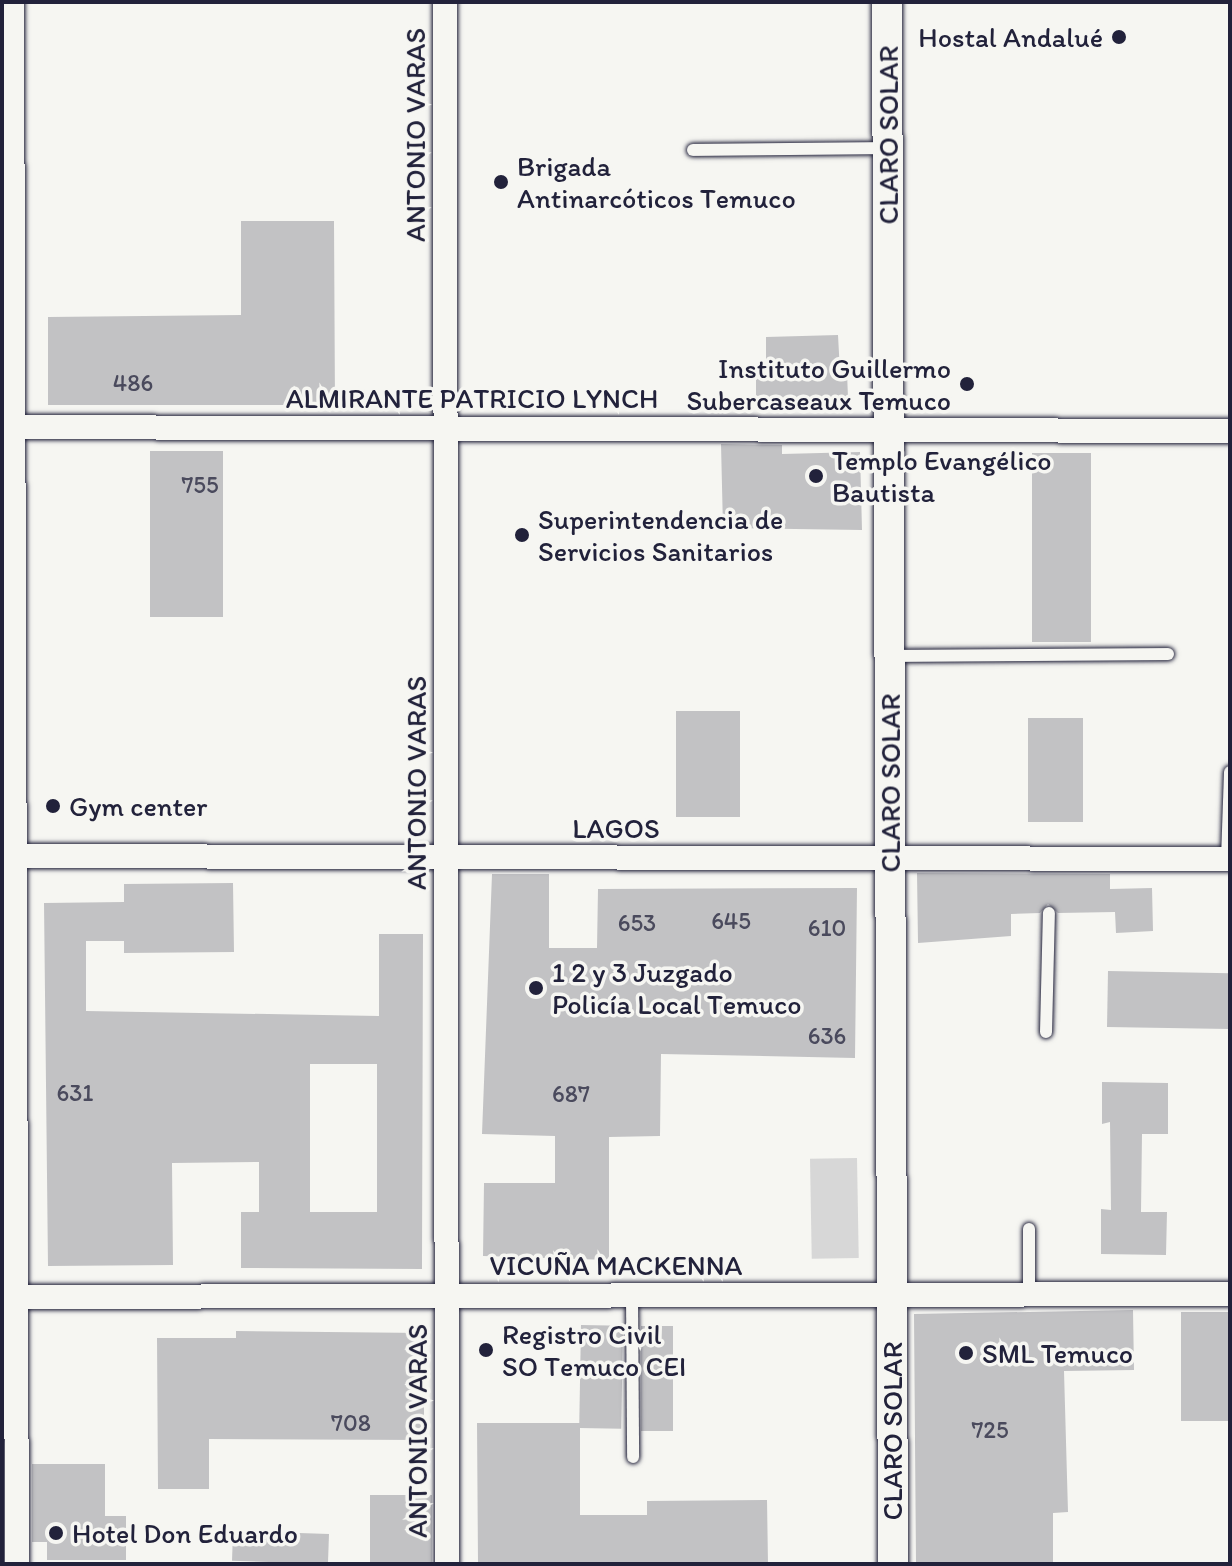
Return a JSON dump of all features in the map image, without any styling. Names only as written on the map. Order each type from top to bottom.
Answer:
[{"type":"street","points":[[12,2],[7,427],[7,1297],[17,1564]]},
{"type":"street","name":"ANTONIO VARAS","points":[[445,2],[447,1564]]},
{"type":"street","name":"CLARO SOLAR","points":[[887,2],[893,1564]]},
{"type":"street","name":"ALMIRANTE PATRICIO LYNCH","points":[[7,427],[1230,431]]},
{"type":"street","name":"LAGOS","points":[[7,856],[890,858],[1049,864],[1229,859]]},
{"type":"street","name":"VICUÑA MACKENNA","points":[[7,1297],[1230,1294]]},
{"type":"lane","points":[[693,150],[888,148]]},
{"type":"lane","points":[[890,656],[1168,654]]},
{"type":"lane","points":[[1229,859],[1230,772]]},
{"type":"lane","points":[[1046,1032],[1049,913]]},
{"type":"lane","points":[[1029,1229],[1029,1294]]},
{"type":"lane","points":[[632,1295],[633,1457]]},
{"type":"shaded area","points":[[857,1158],[859,1258],[812,1259],[810,1159]]},
{"type":"building","points":[[241,221],[334,221],[335,405],[48,405],[48,317],[241,315]]},
{"type":"building","points":[[838,335],[840,372],[847,372],[848,398],[756,400],[756,371],[766,370],[766,337]]},
{"type":"building","points":[[721,444],[782,445],[782,454],[860,452],[862,530],[723,528]]},
{"type":"building","points":[[150,451],[223,451],[223,617],[150,617]]},
{"type":"building","points":[[1032,453],[1091,453],[1091,642],[1032,642]]},
{"type":"building","points":[[676,711],[740,711],[740,817],[676,817]]},
{"type":"building","points":[[1028,718],[1083,718],[1083,822],[1028,822]]},
{"type":"building","points":[[917,873],[1110,874],[1110,889],[1152,888],[1153,931],[1116,933],[1115,912],[1058,913],[1048,904],[1040,913],[1011,914],[1011,936],[918,943]]},
{"type":"building","points":[[492,874],[549,874],[549,948],[597,948],[598,889],[857,888],[855,1058],[661,1054],[660,1136],[609,1137],[609,1260],[483,1256],[484,1183],[555,1183],[555,1136],[482,1134]]},
{"type":"building","points":[[233,883],[234,952],[124,953],[124,941],[86,941],[86,1011],[379,1016],[379,934],[423,934],[422,1269],[241,1268],[241,1212],[259,1212],[259,1162],[172,1163],[173,1265],[48,1266],[44,903],[124,902],[124,884]],"holes":[[[310,1064],[377,1064],[377,1212],[310,1212]]]},
{"type":"building","points":[[1108,971],[1230,973],[1229,1029],[1107,1027]]},
{"type":"building","points":[[1102,1082],[1168,1083],[1168,1134],[1142,1134],[1141,1212],[1167,1212],[1166,1255],[1101,1254],[1101,1209],[1111,1210],[1110,1122],[1102,1124]]},
{"type":"building","points":[[1133,1310],[1134,1370],[1064,1371],[1068,1512],[1053,1513],[1053,1564],[916,1564],[914,1314]]},
{"type":"building","points":[[1181,1312],[1230,1312],[1230,1421],[1181,1421]]},
{"type":"building","points":[[581,1325],[623,1326],[621,1429],[579,1428]]},
{"type":"building","points":[[641,1326],[673,1326],[673,1431],[641,1431]]},
{"type":"building","points":[[236,1331],[424,1333],[424,1440],[209,1439],[209,1489],[158,1489],[157,1338],[236,1338]]},
{"type":"building","points":[[477,1423],[580,1423],[580,1515],[647,1515],[647,1501],[767,1500],[768,1564],[478,1564]]},
{"type":"building","points":[[32,1464],[105,1464],[105,1516],[126,1516],[126,1560],[47,1560],[47,1542],[32,1542]]},
{"type":"building","points":[[370,1495],[432,1495],[432,1564],[370,1564]]},
{"type":"building","points":[[233,1531],[329,1534],[328,1564],[232,1561]]},
{"type":"place","name":"Hostal Andalué","points":[[1119,37]]},
{"type":"place","name":"Brigada Antinarcóticos Temuco","points":[[501,182]]},
{"type":"place","name":"Instituto Guillermo Subercaseaux Temuco","points":[[967,384]]},
{"type":"place","name":"Templo Evangélico Bautista","points":[[816,476]]},
{"type":"place","name":"Superintendencia de Servicios Sanitarios","points":[[522,535]]},
{"type":"place","name":"Gym center","points":[[53,806]]},
{"type":"place","name":"1 2 y 3 Juzgado Policía Local Temuco","points":[[536,988]]},
{"type":"place","name":"Registro Civil SO Temuco CEI","points":[[486,1350]]},
{"type":"place","name":"SML Temuco","points":[[966,1353]]},
{"type":"place","name":"Hotel Don Eduardo","points":[[56,1533]]}]
